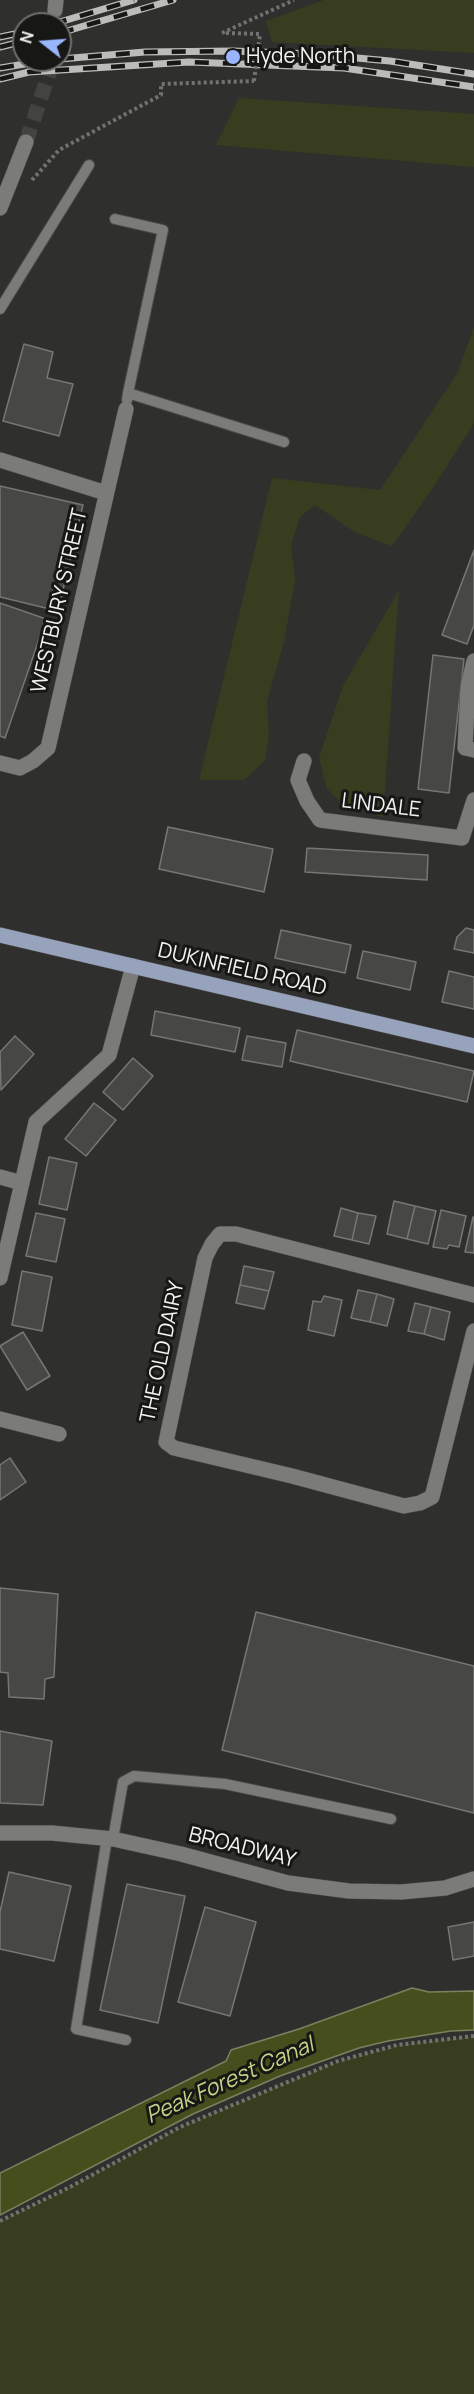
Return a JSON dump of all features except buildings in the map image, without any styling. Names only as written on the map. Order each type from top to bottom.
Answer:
[{"type":"main road","name":"DUKINFIELD ROAD","points":[[0,935],[474,1046]]},
{"type":"street","points":[[0,208],[26,142]]},
{"type":"street","name":"WESTBURY STREET","points":[[0,763],[20,768],[33,761],[48,748],[126,409]]},
{"type":"street","points":[[0,460],[106,493]]},
{"type":"street","points":[[474,661],[468,686],[465,730],[465,748],[474,750]]},
{"type":"street","name":"LINDALE","points":[[304,760],[298,780],[307,801],[320,820],[462,838],[474,800]]},
{"type":"street","points":[[0,1278],[36,1122],[109,1055],[133,966]]},
{"type":"street","points":[[0,1177],[22,1183]]},
{"type":"street","name":"THE OLD DAIRY","points":[[474,1295],[236,1234],[220,1234],[205,1258],[166,1442],[174,1448],[404,1506],[420,1503],[432,1497],[474,1332]]},
{"type":"street","points":[[0,1419],[59,1434]]},
{"type":"street","name":"BROADWAY","points":[[0,1833],[52,1833],[110,1838],[181,1854],[288,1883],[349,1891],[401,1892],[445,1888],[474,1879]]},
{"type":"lane","points":[[0,309],[89,165]]},
{"type":"lane","points":[[116,219],[163,230],[126,409]]},
{"type":"lane","points":[[128,393],[284,442]]},
{"type":"lane","points":[[126,2040],[76,2029],[110,1838],[123,1782],[134,1776],[225,1784],[391,1819]]},
{"type":"path","points":[[28,181],[34,180],[59,150],[161,95],[161,84],[254,81],[260,34],[222,33],[294,0]]},
{"type":"path","points":[[0,2221],[70,2187],[180,2127],[338,2061],[397,2045],[474,2036]]},
{"type":"shaded area","points":[[324,0],[474,0],[474,53],[272,42],[266,21]]},
{"type":"shaded area","points":[[239,98],[474,114],[474,167],[216,145]]},
{"type":"shaded area","points":[[474,327],[474,423],[433,488],[392,546],[356,533],[315,505],[300,517],[291,545],[295,581],[284,642],[267,701],[269,736],[265,761],[244,780],[199,780],[272,478],[380,490],[458,372]]},
{"type":"shaded area","points":[[399,590],[383,817],[346,807],[327,789],[319,758],[343,686]]},
{"type":"shaded area","points":[[474,2036],[474,2394],[0,2394],[0,2221],[70,2187],[180,2127],[338,2061],[397,2045]]},
{"type":"water","name":"Peak Forest Canal","points":[[412,1988],[429,1992],[474,1991],[474,2030],[451,2031],[388,2041],[359,2048],[280,2076],[193,2114],[0,2215],[0,2173],[226,2061],[231,2050],[299,2029]]},
{"type":"tunnel","points":[[26,142],[50,72]]},
{"type":"railway","points":[[72,18],[134,0]]},
{"type":"railway","points":[[72,29],[173,0]]},
{"type":"railway","points":[[0,37],[12,34]]},
{"type":"railway","points":[[0,47],[12,44]]},
{"type":"railway","points":[[72,58],[145,52],[233,51],[313,54],[390,61],[474,74]]},
{"type":"railway","points":[[0,79],[29,72],[189,62],[344,68],[474,87]]},
{"type":"railway","points":[[0,68],[12,66]]},
{"type":"place","name":"Hyde North","points":[[233,57]]}]
